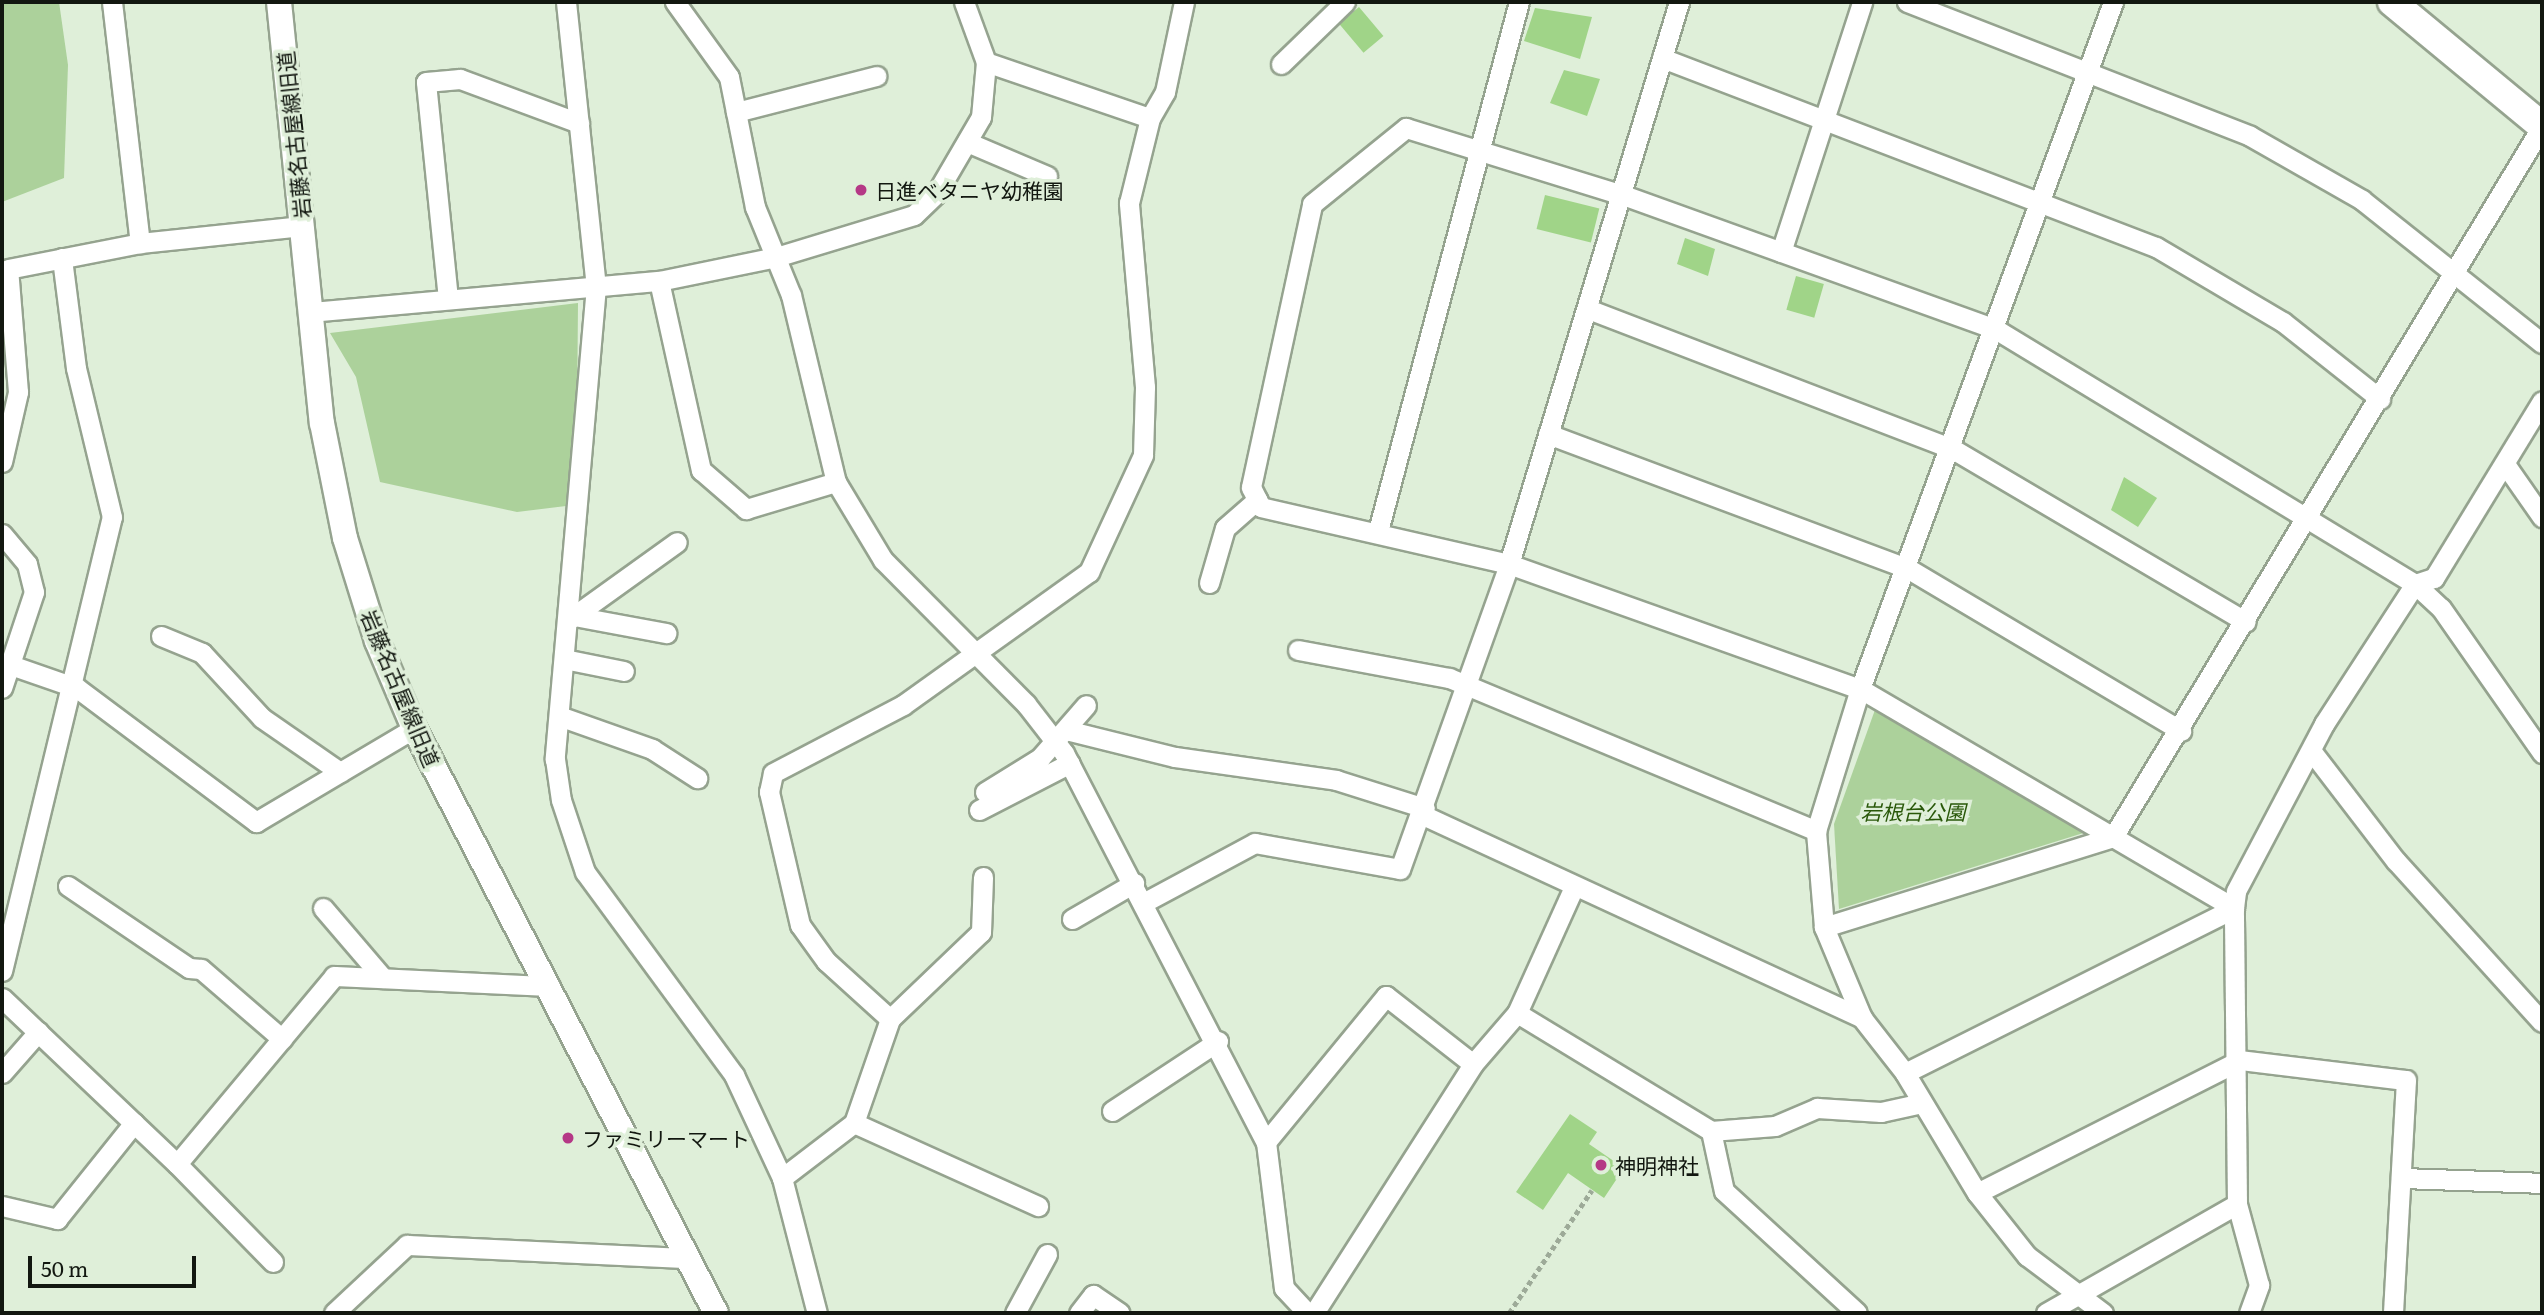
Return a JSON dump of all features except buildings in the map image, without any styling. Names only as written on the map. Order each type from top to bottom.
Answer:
[{"type":"main road","points":[[2392,2],[2542,126]]},
{"type":"street","points":[[112,2],[140,243]]},
{"type":"street","name":"岩藤名古屋線旧道","points":[[279,2],[322,423],[345,538],[414,728],[550,986],[685,1258],[716,1313]]},
{"type":"street","points":[[566,2],[596,286],[570,619],[559,716],[561,800],[585,872],[734,1075],[782,1178],[817,1313]]},
{"type":"street","points":[[676,2],[729,77],[755,207],[776,257],[836,482],[883,560],[1061,736],[1070,763],[1218,1041],[1266,1142],[1284,1288],[1307,1313]]},
{"type":"street","points":[[310,312],[659,281],[776,257],[914,215],[936,194],[981,117],[986,62],[964,2]]},
{"type":"street","points":[[890,1019],[826,961],[800,925],[769,792],[773,773],[903,705],[1089,572],[1143,455],[1145,387],[1129,203],[1150,118],[1165,92],[1184,2]]},
{"type":"street","points":[[1281,64],[1345,2]]},
{"type":"street","points":[[1378,531],[1519,2]]},
{"type":"street","points":[[1143,904],[1255,843],[1400,869],[1468,689],[1509,564],[1623,195],[1679,2]]},
{"type":"street","points":[[1781,252],[1861,2]]},
{"type":"street","points":[[1907,2],[2250,136],[2362,200],[2456,271],[2542,343]]},
{"type":"street","points":[[2103,1313],[2075,1295],[2027,1256],[1977,1193],[1905,1073],[1862,1018],[1824,927],[1816,831],[1860,689],[1997,330],[2040,201],[2113,2]]},
{"type":"street","points":[[1662,58],[1824,123],[2040,201],[2156,247],[2283,322],[2381,399]]},
{"type":"street","points":[[986,62],[1150,118]]},
{"type":"street","points":[[736,112],[876,76]]},
{"type":"street","points":[[448,299],[426,82],[460,79],[579,123]]},
{"type":"street","points":[[1824,927],[2113,837],[2181,731],[2542,126]]},
{"type":"street","points":[[2234,908],[1860,689],[1509,564],[1378,531],[1261,507],[1251,488],[1312,204],[1406,128],[1623,195],[1997,330],[2415,583],[2441,608],[2542,754]]},
{"type":"street","points":[[967,142],[1047,176]]},
{"type":"street","points":[[2,462],[19,392],[8,269],[140,243],[302,226]]},
{"type":"street","points":[[2,971],[68,684],[89,626],[112,517],[76,368],[62,258]]},
{"type":"street","points":[[659,281],[701,470],[747,509],[836,482]]},
{"type":"street","points":[[1588,309],[1951,448],[2246,622]]},
{"type":"street","points":[[2249,1313],[2259,1285],[2237,1204],[2240,1060],[2234,908],[2236,891],[2314,753],[2324,724],[2415,583],[2434,578],[2542,401]]},
{"type":"street","points":[[1548,434],[1907,568],[2181,731]]},
{"type":"street","points":[[2505,464],[2542,517]]},
{"type":"street","points":[[1209,583],[1225,528],[1257,500]]},
{"type":"street","points":[[2,534],[27,564],[34,592],[2,688]]},
{"type":"street","points":[[570,619],[677,542]]},
{"type":"street","points":[[570,619],[666,633]]},
{"type":"street","points":[[161,636],[201,653],[262,718],[340,772]]},
{"type":"street","points":[[1298,650],[1449,678],[1468,689],[1816,831]]},
{"type":"street","points":[[564,659],[624,671]]},
{"type":"street","points":[[9,664],[68,684],[256,822],[414,728]]},
{"type":"street","points":[[1070,763],[982,801],[1061,736],[1086,705]]},
{"type":"street","points":[[559,716],[652,749],[697,778]]},
{"type":"street","points":[[1061,736],[1175,757],[1336,780],[1424,811],[1574,887],[1862,1018]]},
{"type":"street","points":[[2314,753],[2396,861],[2542,1022]]},
{"type":"street","points":[[782,1178],[854,1123],[890,1019],[981,932],[983,877]]},
{"type":"street","points":[[1072,919],[1134,883]]},
{"type":"street","points":[[68,886],[189,968],[201,969],[282,1039]]},
{"type":"street","points":[[1314,1313],[1473,1064],[1517,1013],[1574,887]]},
{"type":"street","points":[[323,908],[383,978]]},
{"type":"street","points":[[1905,1073],[2234,908]]},
{"type":"street","points":[[177,1164],[334,976],[550,986]]},
{"type":"street","points":[[1266,1142],[1387,996],[1473,1064]]},
{"type":"street","points":[[2,998],[177,1164],[273,1262]]},
{"type":"street","points":[[1517,1013],[1711,1131],[1775,1126],[1817,1108],[1881,1112],[1922,1103]]},
{"type":"street","points":[[2,1073],[38,1032]]},
{"type":"street","points":[[1112,1111],[1218,1041]]},
{"type":"street","points":[[1977,1193],[2240,1060],[2406,1080],[2393,1313]]},
{"type":"street","points":[[2,1206],[57,1219],[134,1123]]},
{"type":"street","points":[[854,1123],[1038,1206]]},
{"type":"street","points":[[1711,1131],[1724,1191],[1857,1313]]},
{"type":"street","points":[[2402,1178],[2542,1184]]},
{"type":"street","points":[[2046,1313],[2237,1204]]},
{"type":"street","points":[[334,1313],[407,1245],[685,1258]]},
{"type":"street","points":[[1016,1313],[1047,1254]]},
{"type":"street","points":[[1079,1313],[1093,1295],[1120,1313]]},
{"type":"path","points":[[1509,1313],[1591,1190]]},
{"type":"green space","points":[[2,2],[59,2],[68,65],[64,178],[2,202]]},
{"type":"green space","points":[[578,303],[577,418],[566,506],[517,512],[380,482],[356,377],[330,333]]},
{"type":"green space","name":"岩根台公園","points":[[1876,707],[2093,830],[1839,909],[1834,824]]},
{"type":"place","name":"日進ベタニヤ幼稚園","points":[[861,190]]},
{"type":"place","name":"ファミリーマート","points":[[568,1138]]},
{"type":"place","name":"神明神社","points":[[1601,1165]]}]
